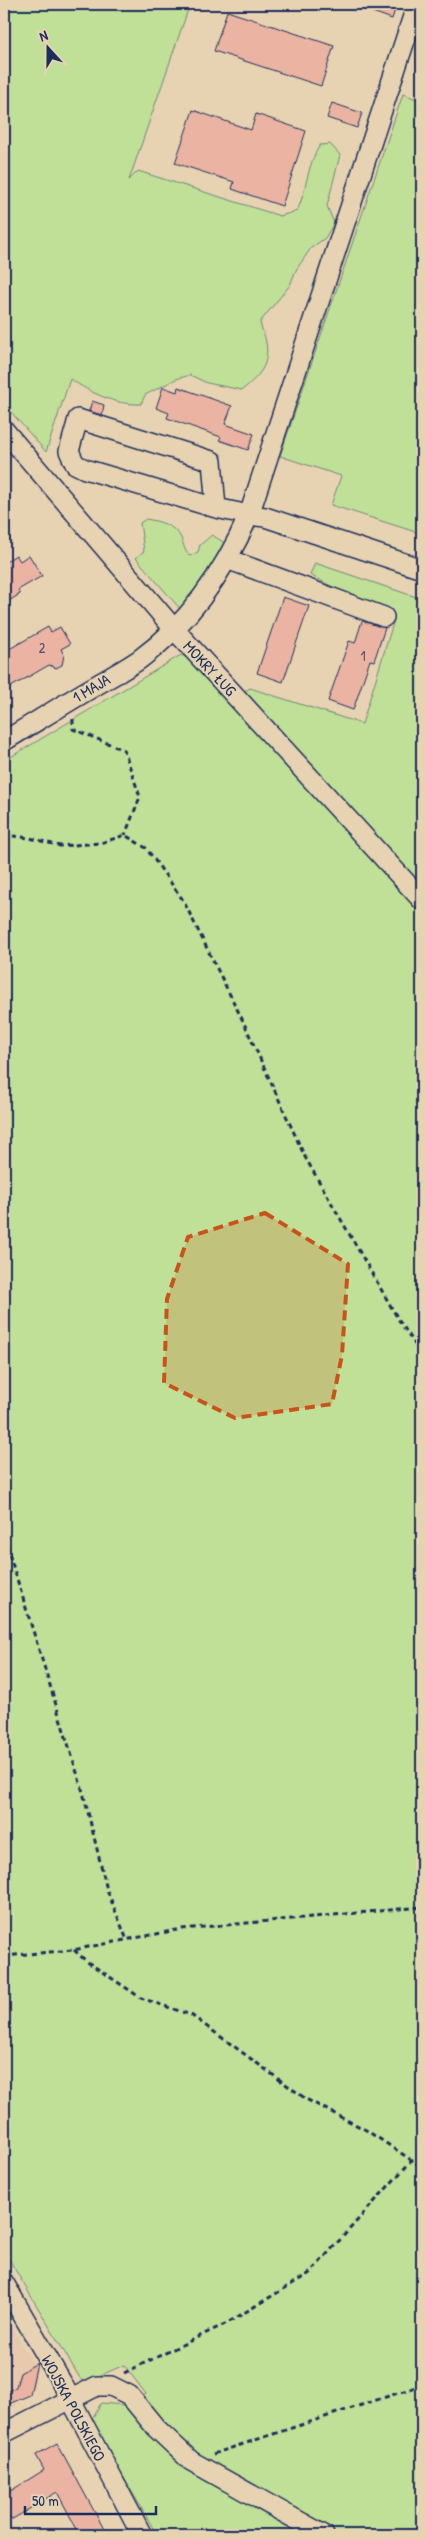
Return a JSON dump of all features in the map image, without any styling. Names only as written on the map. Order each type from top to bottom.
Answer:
[{"type":"street","name":"1 MAJA","points":[[4,741],[140,658],[174,629],[197,604],[227,559],[249,515],[417,4]]},
{"type":"street","points":[[216,508],[212,462],[78,419],[69,451],[76,464],[85,469],[216,508],[265,517],[422,569]]},
{"type":"street","name":"MOKRY ŁUG","points":[[4,430],[174,629],[422,900]]},
{"type":"street","points":[[227,559],[384,617]]},
{"type":"street","name":"WOJSKA POLSKIEGO","points":[[4,2283],[70,2399],[141,2535]]},
{"type":"street","points":[[4,2433],[97,2386],[111,2386],[129,2395],[156,2428],[191,2461],[324,2535]]},
{"type":"path","points":[[4,835],[30,838],[60,846],[101,843],[124,835],[140,797],[124,750],[72,729],[75,698]]},
{"type":"path","points":[[124,835],[146,848],[183,900],[242,1019],[305,1157],[397,1318],[422,1355]]},
{"type":"path","points":[[4,1537],[83,1792],[108,1890],[127,1940]]},
{"type":"path","points":[[4,1956],[73,1950],[182,1929],[422,1907]]},
{"type":"path","points":[[73,1950],[141,1998],[191,2015],[306,2099],[366,2130],[422,2167]]},
{"type":"path","points":[[97,2386],[228,2322],[310,2272],[412,2160],[422,2156]]},
{"type":"path","points":[[191,2461],[422,2386]]},
{"type":"highlighted area","points":[[265,1213],[348,1264],[342,1355],[332,1404],[235,1418],[164,1383],[167,1299],[188,1237]]},
{"type":"shaded area","points":[[4,2314],[38,2371],[34,2387],[12,2397],[17,2406],[4,2412]]},
{"type":"green space","points":[[4,4],[190,4],[129,180],[138,171],[280,216],[297,211],[312,160],[320,145],[330,144],[340,155],[327,206],[334,223],[325,238],[311,248],[296,270],[290,285],[260,322],[267,350],[265,364],[258,375],[242,390],[207,383],[190,375],[176,379],[145,395],[141,404],[131,404],[104,397],[70,379],[46,452],[4,404]]},
{"type":"green space","points":[[403,94],[422,101],[422,534],[331,505],[341,476],[280,456]]},
{"type":"green space","points":[[146,519],[161,522],[175,530],[190,556],[198,552],[200,545],[212,535],[228,545],[182,611],[136,558],[144,551],[140,523]]},
{"type":"green space","points":[[315,563],[422,599],[422,2535],[157,2535],[92,2419],[101,2403],[123,2405],[146,2394],[124,2365],[85,2382],[80,2378],[4,2251],[4,761],[181,655],[194,661],[226,702],[250,688],[362,724],[394,620],[310,575]]},
{"type":"building","points":[[356,4],[397,4],[392,19],[356,6]]},
{"type":"building","points":[[227,11],[334,46],[321,86],[214,51]]},
{"type":"building","points":[[332,103],[362,113],[357,128],[327,118]]},
{"type":"building","points":[[193,110],[251,130],[256,114],[306,131],[282,206],[232,189],[234,182],[175,163]]},
{"type":"building","points":[[163,387],[177,392],[178,387],[232,406],[225,424],[254,434],[248,450],[219,440],[221,437],[167,418],[169,413],[156,408]]},
{"type":"building","points":[[92,401],[104,405],[102,415],[89,411]]},
{"type":"building","points":[[16,555],[20,561],[29,555],[42,576],[18,590],[20,594],[4,604],[4,563]]},
{"type":"building","points":[[283,597],[309,606],[283,682],[257,673]]},
{"type":"building","points":[[362,621],[385,628],[374,661],[370,660],[353,710],[328,701],[349,641],[355,643]]},
{"type":"building","points":[[48,627],[51,632],[60,627],[70,644],[61,649],[64,655],[62,665],[56,668],[49,665],[4,691],[4,652]]},
{"type":"building","points":[[37,2363],[30,2395],[4,2406],[4,2393],[16,2387],[20,2373]]},
{"type":"building","points":[[57,2443],[105,2531],[98,2535],[80,2535],[57,2492],[11,2520],[9,2517],[4,2521],[4,2495],[44,2470],[36,2455]]}]
